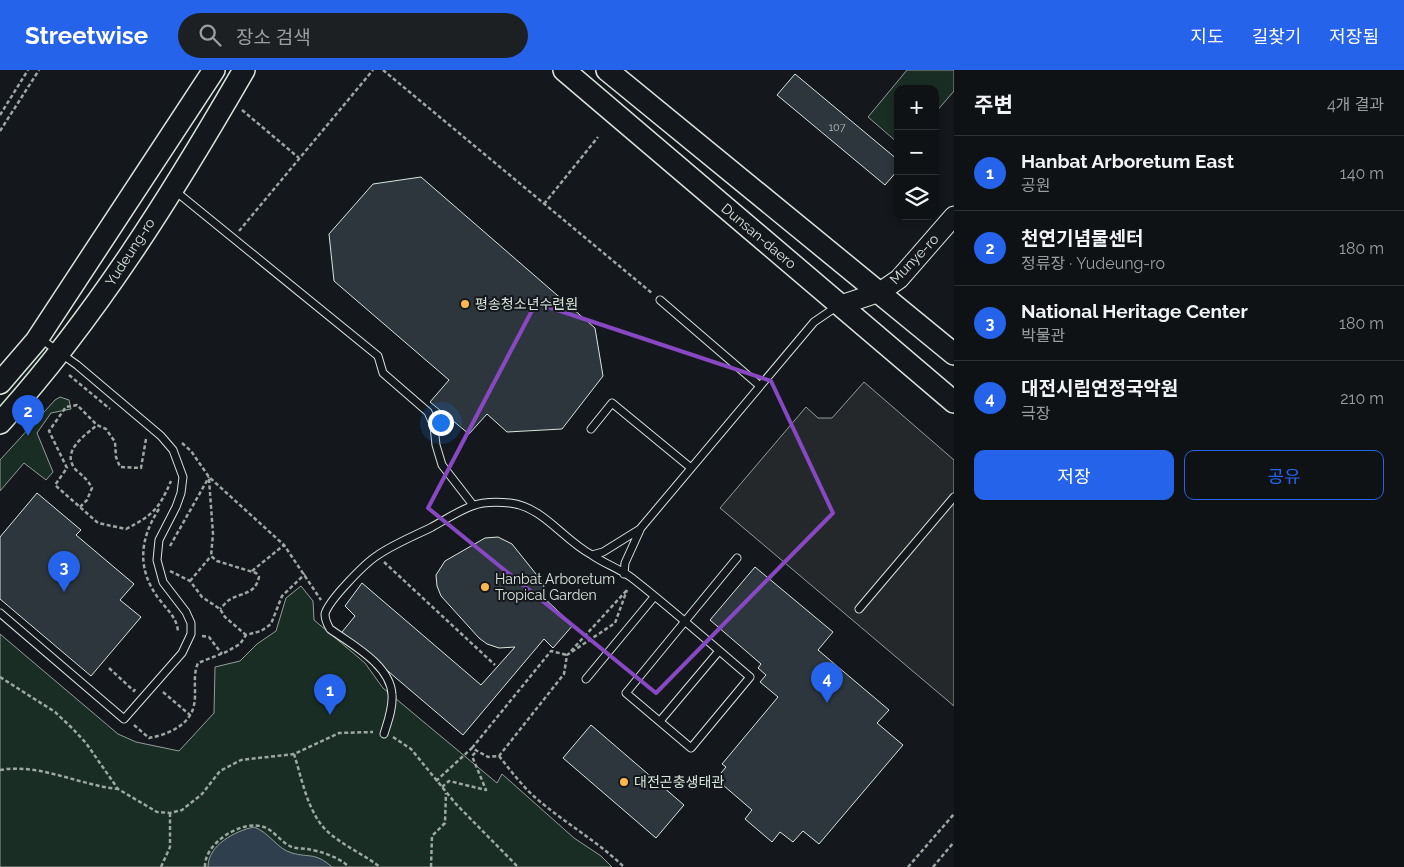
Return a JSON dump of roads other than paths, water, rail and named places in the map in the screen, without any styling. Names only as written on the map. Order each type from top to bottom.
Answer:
[{"type":"main road","points":[[0,383],[38,338],[214,70]]},
{"type":"main road","name":"Yudeung-ro","points":[[0,422],[100,298],[172,189],[244,70]]},
{"type":"main road","name":"Dunsan-daero","points":[[564,70],[954,402]]},
{"type":"main road","points":[[607,70],[954,354]]},
{"type":"main road","name":"Munye-ro","points":[[841,305],[880,292],[898,279],[954,216]]},
{"type":"lane","points":[[172,189],[378,356],[382,373],[428,412],[434,426],[436,445],[442,466],[473,505]]},
{"type":"lane","points":[[660,300],[760,386]]},
{"type":"lane","points":[[624,574],[625,563],[640,529],[816,319],[841,305]]},
{"type":"lane","points":[[0,613],[124,719],[182,653],[191,634],[191,623],[186,612],[162,582],[157,560],[159,540],[181,493],[183,477],[176,456],[161,436],[76,365],[38,338]]},
{"type":"lane","points":[[592,429],[612,403],[692,468]]},
{"type":"lane","points":[[859,609],[954,497]]},
{"type":"lane","points":[[384,734],[392,696],[387,678],[380,668],[330,628],[325,621],[327,610],[362,568],[377,556],[473,505],[510,503],[528,507],[542,516],[580,549],[624,574],[685,622],[750,677],[691,748],[626,693],[685,622],[737,558]]},
{"type":"lane","points":[[592,555],[603,552],[640,529]]},
{"type":"lane","points":[[586,679],[654,597]]},
{"type":"lane","points":[[660,722],[719,651]]},
{"type":"water","points":[[254,827],[287,851],[317,857],[332,867],[208,867],[209,859],[213,852],[224,840]]},
{"type":"place","name":"평송청소년수련원","points":[[465,304]]},
{"type":"place","name":"천연기념물센터","points":[[28,436]]},
{"type":"place","name":"Hanbat Arboretum Tropical Garden","points":[[485,587]]},
{"type":"place","name":"National Heritage Center","points":[[64,592]]},
{"type":"place","name":"대전시립연정국악원","points":[[827,703]]},
{"type":"place","name":"Hanbat Arboretum East","points":[[330,715]]},
{"type":"place","name":"대전곤충생태관","points":[[624,782]]}]
